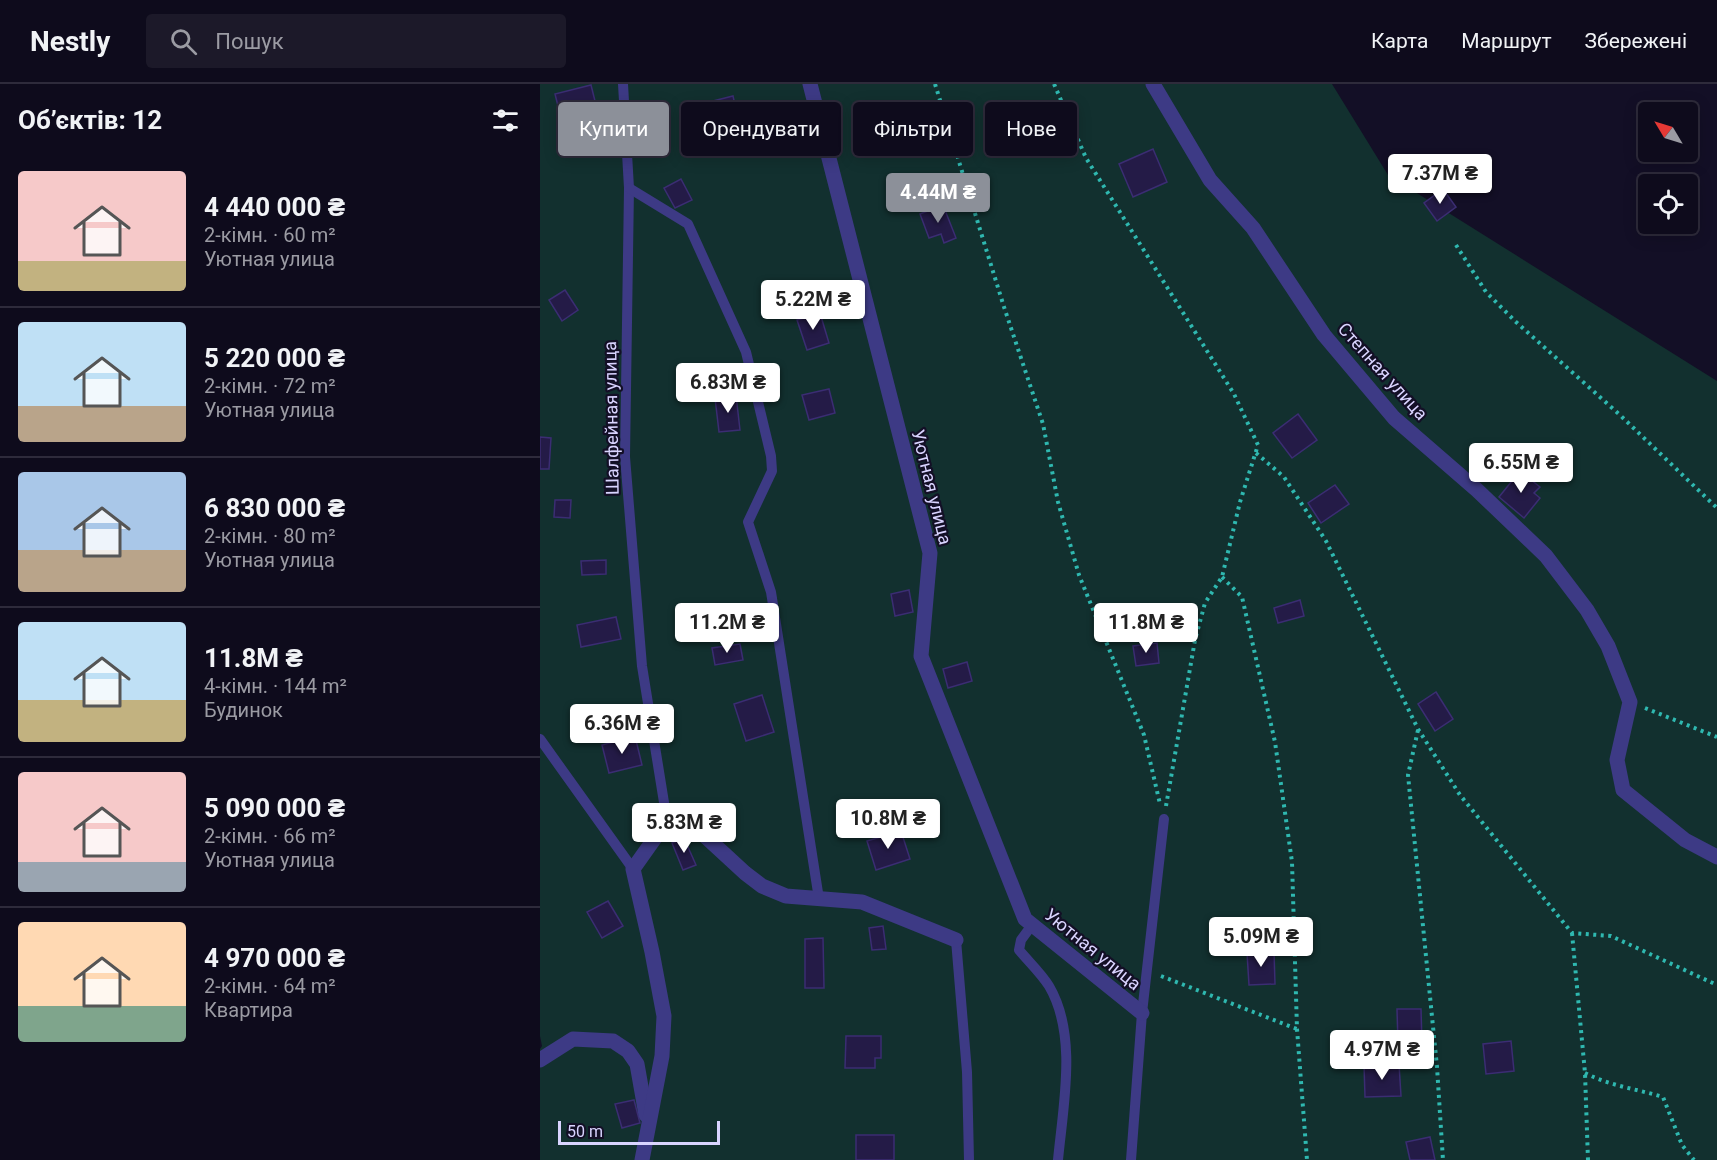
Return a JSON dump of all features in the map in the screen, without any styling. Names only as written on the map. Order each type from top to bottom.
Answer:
[{"type":"street","name":"Уютная улица","points":[[810,84],[930,553],[921,656],[1025,919],[1142,1013]]},
{"type":"street","name":"Степная улица","points":[[1153,84],[1210,180],[1253,228],[1324,335],[1394,418],[1477,490],[1546,556],[1587,610],[1608,646],[1630,702]]},
{"type":"street","points":[[1630,702],[1617,760],[1623,790],[1684,840],[1717,857]]},
{"type":"street","points":[[642,1160],[662,1056],[664,1016],[633,869],[667,821],[694,826],[762,886],[786,896],[862,902],[956,940]]},
{"type":"street","points":[[540,1060],[573,1039],[613,1041],[628,1051],[637,1064],[648,1124]]},
{"type":"lane","name":"Шалфейная улица","points":[[623,84],[629,188],[624,457],[642,666],[667,821]]},
{"type":"lane","points":[[629,188],[688,224],[746,352],[771,456],[772,471],[748,522],[771,592],[819,899]]},
{"type":"lane","points":[[540,739],[633,869]]},
{"type":"lane","points":[[1131,1160],[1146,970],[1164,819]]},
{"type":"lane","points":[[1032,925],[1021,940],[1019,950],[1049,986],[1063,1021],[1066,1075],[1058,1160]]},
{"type":"lane","points":[[956,940],[967,1072],[969,1160]]},
{"type":"path","points":[[935,84],[1004,307],[1043,423],[1058,502],[1079,575],[1144,735],[1164,819]]},
{"type":"path","points":[[1054,84],[1086,158],[1234,394],[1258,445],[1240,502],[1222,577],[1205,603],[1195,640],[1164,819]]},
{"type":"path","points":[[1456,245],[1486,292],[1516,322],[1622,416],[1717,508]]},
{"type":"path","points":[[1256,453],[1284,477],[1326,541],[1418,729],[1460,795],[1572,933],[1585,1073],[1588,1160]]},
{"type":"path","points":[[1222,577],[1242,597],[1275,742],[1293,862],[1297,1029],[1307,1160]]},
{"type":"path","points":[[1630,702],[1717,737]]},
{"type":"path","points":[[1418,729],[1408,775],[1437,1067],[1443,1160]]},
{"type":"path","points":[[1572,933],[1611,936],[1717,985]]},
{"type":"path","points":[[1146,970],[1297,1029]]},
{"type":"path","points":[[1585,1073],[1604,1083],[1663,1097],[1682,1145],[1694,1160]]},
{"type":"green space","points":[[540,84],[1332,84],[1388,175],[1717,381],[1717,1160],[540,1160],[540,1049],[542,1046],[540,1036]]},
{"type":"building","points":[[591,85],[595,102],[558,102],[558,106],[555,94]]},
{"type":"building","points":[[733,96],[734,102],[709,102]]},
{"type":"building","points":[[1153,149],[1167,182],[1133,197],[1119,164]]},
{"type":"building","points":[[681,179],[692,200],[675,208],[664,188]]},
{"type":"building","points":[[1443,189],[1456,207],[1437,221],[1424,203]]},
{"type":"building","points":[[943,205],[956,238],[944,243],[941,234],[929,238],[920,214]]},
{"type":"building","points":[[565,290],[578,310],[562,321],[549,300]]},
{"type":"building","points":[[820,313],[829,343],[807,350],[797,320]]},
{"type":"building","points":[[829,389],[835,413],[809,420],[802,395]]},
{"type":"building","points":[[736,395],[740,430],[719,432],[715,398]]},
{"type":"building","points":[[1298,414],[1317,440],[1292,458],[1273,433]]},
{"type":"building","points":[[540,437],[551,438],[549,469],[540,469]]},
{"type":"building","points":[[1520,471],[1540,487],[1534,493],[1540,498],[1524,518],[1499,497]]},
{"type":"building","points":[[1335,485],[1349,504],[1321,523],[1308,503]]},
{"type":"building","points":[[555,500],[571,500],[570,518],[554,517]]},
{"type":"building","points":[[606,560],[606,574],[582,575],[581,561]]},
{"type":"building","points":[[909,590],[913,612],[895,616],[891,594]]},
{"type":"building","points":[[1300,600],[1304,616],[1278,623],[1274,608]]},
{"type":"building","points":[[616,617],[621,639],[581,647],[577,625]]},
{"type":"building","points":[[1157,643],[1159,663],[1136,666],[1133,646]]},
{"type":"building","points":[[740,644],[743,660],[715,665],[712,648]]},
{"type":"building","points":[[967,662],[972,681],[948,688],[943,669]]},
{"type":"building","points":[[1436,692],[1453,719],[1435,731],[1418,704]]},
{"type":"building","points":[[762,695],[774,732],[746,741],[734,704]]},
{"type":"building","points":[[635,736],[642,765],[609,773],[602,745]]},
{"type":"building","points":[[901,831],[910,859],[876,870],[867,841]]},
{"type":"building","points":[[684,838],[696,865],[683,870],[672,843]]},
{"type":"building","points":[[608,901],[623,926],[602,938],[587,912]]},
{"type":"building","points":[[883,926],[886,949],[872,950],[869,928]]},
{"type":"building","points":[[823,938],[824,988],[805,988],[805,939]]},
{"type":"building","points":[[1274,951],[1275,984],[1249,985],[1247,953]]},
{"type":"building","points":[[1397,1009],[1421,1009],[1422,1043],[1398,1044]]},
{"type":"building","points":[[846,1036],[881,1036],[881,1058],[875,1058],[875,1068],[845,1068]]},
{"type":"building","points":[[1511,1041],[1514,1071],[1486,1074],[1483,1044]]},
{"type":"building","points":[[1399,1064],[1401,1096],[1365,1097],[1364,1065]]},
{"type":"building","points":[[634,1100],[640,1123],[622,1128],[615,1104]]},
{"type":"building","points":[[856,1135],[894,1135],[894,1160],[856,1160]]},
{"type":"building","points":[[1430,1137],[1435,1160],[1410,1160],[1406,1142]]}]
